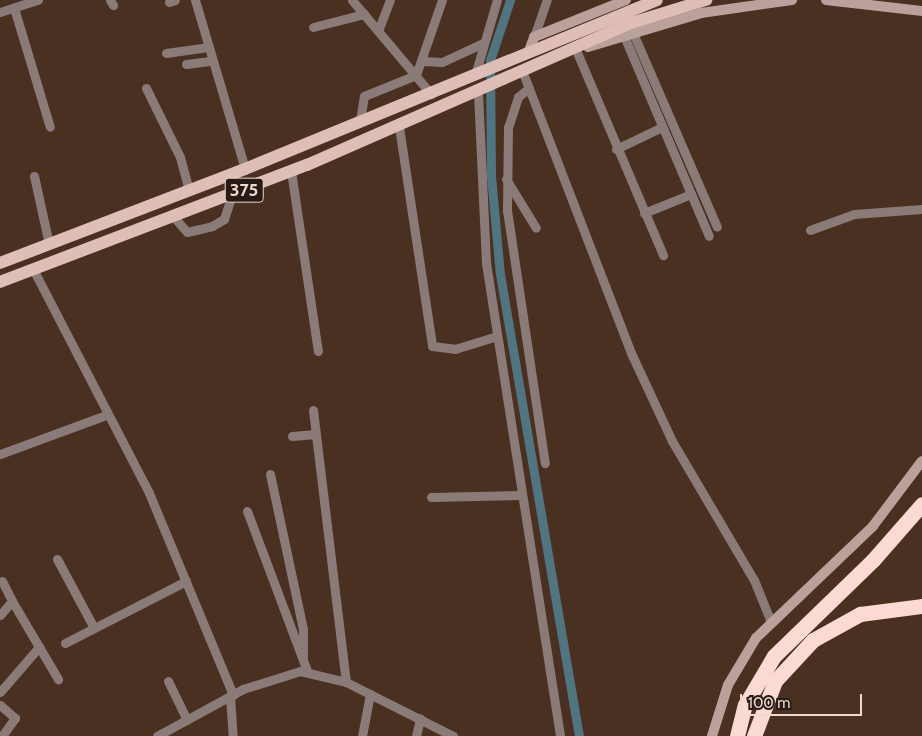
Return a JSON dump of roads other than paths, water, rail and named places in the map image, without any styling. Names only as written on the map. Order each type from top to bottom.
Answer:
[{"type":"highway","points":[[737,736],[749,696],[774,656],[873,560],[922,504]]},
{"type":"highway","points":[[754,736],[775,681],[813,640],[860,614],[922,606]]},
{"type":"main road","points":[[529,51],[534,37],[626,0]]},
{"type":"main road","name":"375","points":[[0,263],[245,169],[657,0]]},
{"type":"main road","name":"375","points":[[0,282],[292,171],[506,81],[576,50],[628,24],[706,0]]},
{"type":"main road","points":[[576,50],[720,9],[792,0]]},
{"type":"main road","points":[[826,0],[914,4],[922,11]]},
{"type":"main road","points":[[264,161],[292,171]]},
{"type":"main road","points":[[712,736],[736,670],[771,622],[873,526],[922,461]]},
{"type":"street","points":[[0,12],[38,0]]},
{"type":"street","points":[[195,0],[245,169]]},
{"type":"street","points":[[352,0],[431,94]]},
{"type":"street","points":[[378,31],[390,0]]},
{"type":"street","points":[[360,121],[364,96],[416,75],[423,61],[442,0]]},
{"type":"street","points":[[479,73],[483,43],[497,0]]},
{"type":"street","points":[[534,37],[547,0]]},
{"type":"street","points":[[14,8],[50,127]]},
{"type":"street","points":[[313,26],[364,14]]},
{"type":"street","points":[[628,35],[662,127],[709,236]]},
{"type":"street","points":[[628,35],[717,227]]},
{"type":"street","points":[[423,61],[442,62],[483,43]]},
{"type":"street","points":[[166,53],[208,47]]},
{"type":"street","points":[[576,50],[616,149],[663,255]]},
{"type":"street","points":[[186,64],[212,61]]},
{"type":"street","points":[[523,73],[631,353],[672,441],[754,580],[771,622]]},
{"type":"street","points":[[146,88],[180,157],[189,190]]},
{"type":"street","points":[[529,88],[518,97],[508,127],[506,179],[508,228],[545,463]]},
{"type":"street","points":[[481,91],[486,263],[560,736]]},
{"type":"street","points":[[399,127],[432,346],[454,350],[497,336]]},
{"type":"street","points":[[616,149],[662,127]]},
{"type":"street","points":[[292,171],[318,351]]},
{"type":"street","points":[[34,176],[48,244]]},
{"type":"street","points":[[506,179],[536,228]]},
{"type":"street","points":[[173,216],[187,232],[212,226],[224,219],[232,194]]},
{"type":"street","points":[[644,213],[691,194]]},
{"type":"street","points":[[810,230],[854,214],[922,209]]},
{"type":"street","points":[[33,269],[106,415],[149,493],[231,696],[233,736]]},
{"type":"street","points":[[313,410],[346,682]]},
{"type":"street","points":[[0,454],[106,415]]},
{"type":"street","points":[[292,436],[316,434]]},
{"type":"street","points":[[270,474],[303,629],[303,656]]},
{"type":"street","points":[[431,497],[521,495]]},
{"type":"street","points":[[247,511],[303,656],[307,672]]},
{"type":"street","points":[[56,560],[94,628]]},
{"type":"street","points":[[2,581],[58,679]]},
{"type":"street","points":[[66,643],[186,581]]},
{"type":"street","points":[[0,615],[12,601]]},
{"type":"street","points":[[0,692],[39,647]]},
{"type":"street","points":[[157,736],[231,696],[280,675],[307,672],[346,682],[453,736]]},
{"type":"street","points":[[168,681],[187,720]]},
{"type":"street","points":[[362,736],[370,694]]},
{"type":"street","points":[[0,705],[15,718],[2,736]]},
{"type":"street","points":[[416,736],[420,718]]},
{"type":"waterway","points":[[510,0],[490,60],[491,176],[500,274],[579,736]]}]
